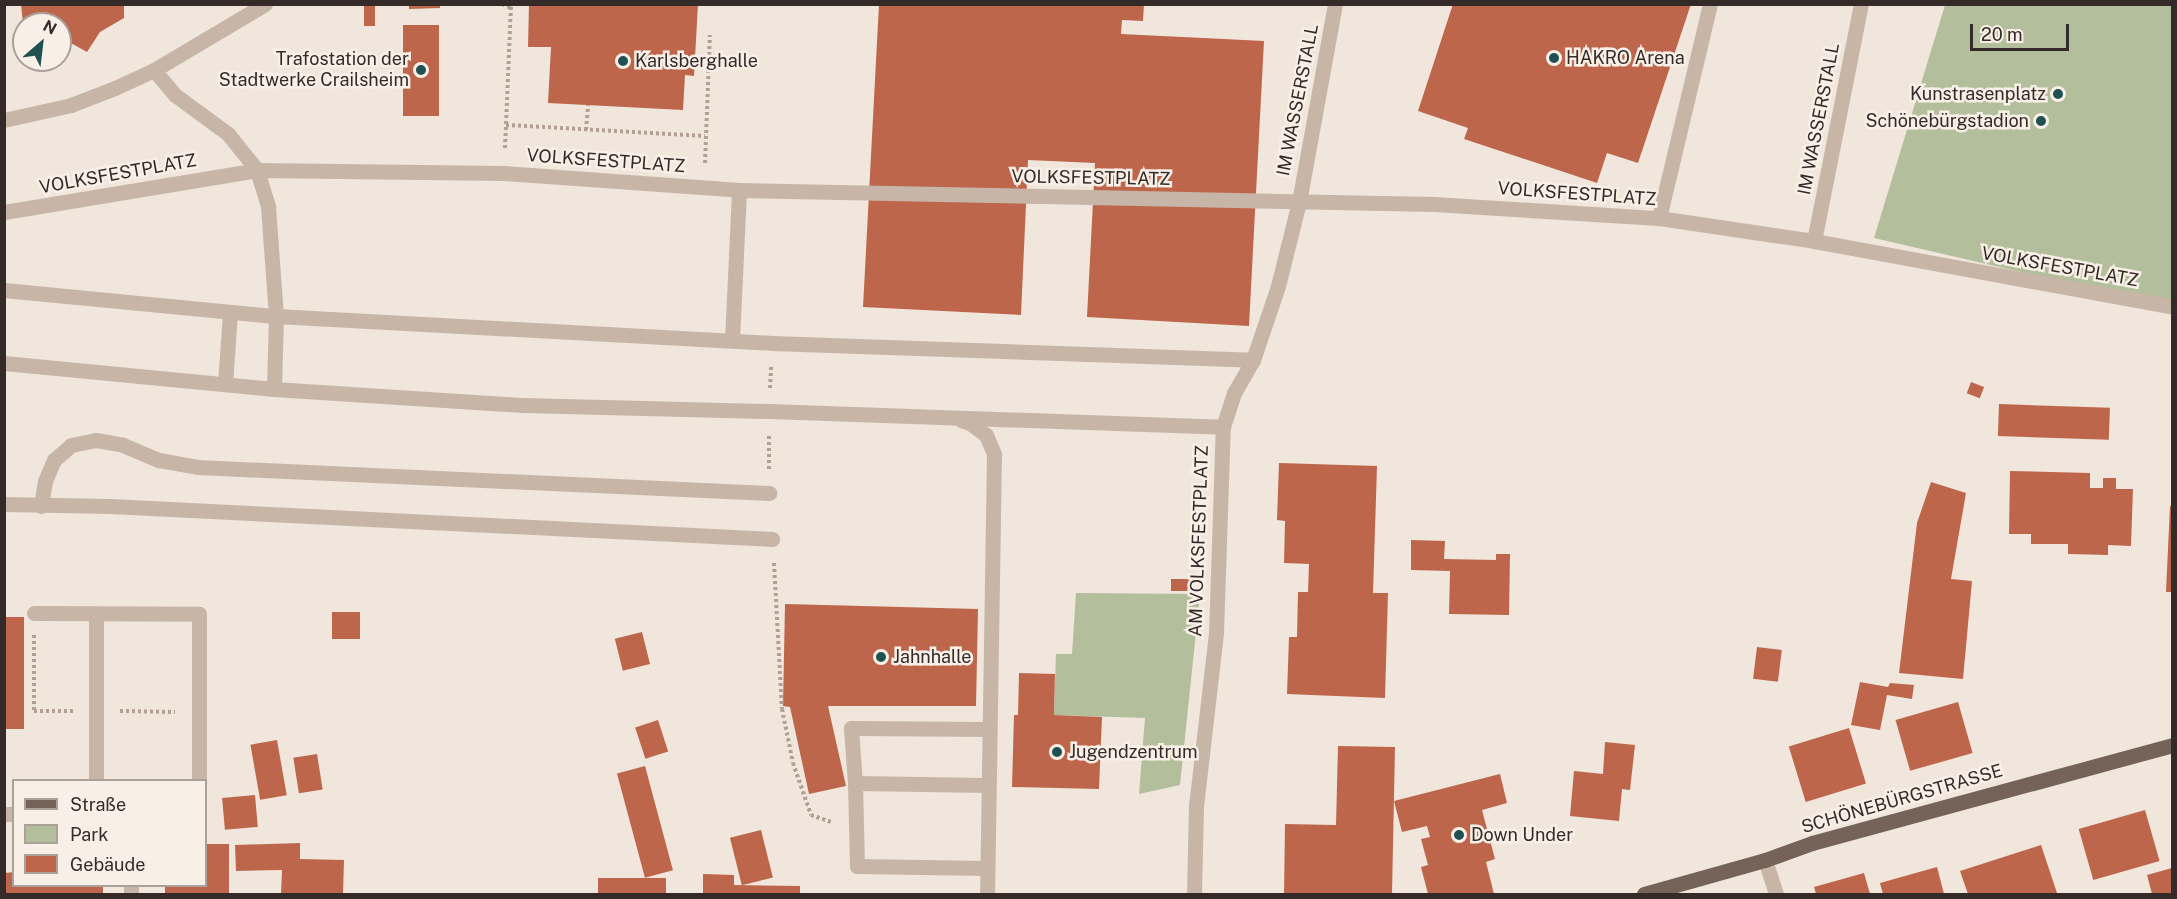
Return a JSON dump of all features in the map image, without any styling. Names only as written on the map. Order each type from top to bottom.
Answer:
[{"type":"main road","name":"SCHÖNEBÜRGSTRASSE","points":[[1644,894],[1765,860],[1812,843],[2172,745]]},
{"type":"street","points":[[4,120],[71,105],[154,70],[248,17],[265,4]]},
{"type":"street","name":"IM WASSERSTALL","points":[[1299,202],[1335,4]]},
{"type":"street","points":[[1659,218],[1710,4]]},
{"type":"street","name":"IM WASSERSTALL","points":[[1814,242],[1861,4]]},
{"type":"street","points":[[154,70],[176,95],[228,134],[257,170],[268,207],[276,316],[274,389]]},
{"type":"street","name":"VOLKSFESTPLATZ","points":[[4,212],[257,170],[504,173],[739,190],[1434,204],[1659,218],[1814,242],[2172,307]]},
{"type":"street","points":[[732,340],[739,190]]},
{"type":"street","name":"AM VOLKSFESTPLATZ","points":[[1194,894],[1196,806],[1216,633],[1223,427],[1234,393],[1253,360],[1278,286],[1299,202]]},
{"type":"street","points":[[4,290],[276,316],[772,343],[1253,360]]},
{"type":"street","points":[[225,384],[230,313]]},
{"type":"street","points":[[4,363],[274,389],[523,405],[1223,427]]},
{"type":"street","points":[[949,417],[970,423],[986,435],[994,454],[987,894]]},
{"type":"street","points":[[40,506],[45,481],[54,460],[71,445],[96,440],[123,445],[159,460],[197,466],[769,493]]},
{"type":"street","points":[[4,504],[133,507],[772,539]]},
{"type":"street","points":[[34,613],[199,615],[199,779]]},
{"type":"street","points":[[96,614],[96,779]]},
{"type":"street","points":[[987,868],[857,866],[851,728],[990,729]]},
{"type":"street","points":[[855,783],[988,785]]},
{"type":"street","points":[[1765,860],[1776,894]]},
{"type":"path","points":[[502,4],[511,6],[504,173]]},
{"type":"path","points":[[704,188],[710,34]]},
{"type":"path","points":[[586,130],[588,105]]},
{"type":"path","points":[[506,125],[705,136]]},
{"type":"path","points":[[769,493],[772,343]]},
{"type":"path","points":[[772,539],[782,709],[793,764],[811,815],[842,825]]},
{"type":"green space","name":"Kunstrasenplatz","points":[[1945,5],[2172,5],[2172,307],[1874,238]]},
{"type":"green space","points":[[1076,593],[1200,594],[1180,785],[1139,794],[1145,718],[1054,715],[1056,654],[1072,654]]},
{"type":"building","points":[[21,4],[124,4],[124,18],[100,32],[87,52],[72,44],[72,12],[22,12]]},
{"type":"building","points":[[364,4],[375,4],[375,26],[364,26]]},
{"type":"building","points":[[409,4],[440,4],[440,8],[409,9]]},
{"type":"building","name":"Karlsberghalle","points":[[529,4],[698,4],[694,76],[685,75],[683,110],[548,103],[551,47],[528,47]]},
{"type":"building","points":[[879,4],[1144,4],[1143,21],[1122,20],[1121,34],[1264,41],[1249,326],[1087,317],[1095,163],[1028,160],[1021,315],[863,307]]},
{"type":"building","name":"HAKRO Arena","points":[[1453,4],[1691,4],[1638,163],[1607,153],[1597,183],[1464,139],[1468,128],[1418,111]]},
{"type":"building","name":"Trafostation der Stadtwerke Crailsheim","points":[[403,25],[439,25],[439,116],[403,116]]},
{"type":"building","points":[[1971,382],[1984,387],[1980,398],[1967,393]]},
{"type":"building","points":[[1999,404],[2110,408],[2109,440],[1998,436]]},
{"type":"building","points":[[1279,463],[1377,466],[1373,593],[1388,593],[1385,698],[1287,694],[1289,637],[1297,637],[1298,592],[1308,592],[1309,564],[1284,563],[1285,521],[1277,520]]},
{"type":"building","points":[[2010,471],[2090,473],[2090,488],[2103,488],[2103,478],[2116,478],[2116,489],[2133,489],[2131,546],[2108,545],[2108,555],[2068,554],[2068,544],[2031,544],[2031,534],[2009,534]]},
{"type":"building","points":[[1931,482],[1966,493],[1951,579],[1972,581],[1963,679],[1899,673],[1917,523]]},
{"type":"building","points":[[2170,506],[2172,506],[2172,592],[2166,592]]},
{"type":"building","points":[[1411,540],[1445,541],[1444,559],[1496,560],[1496,554],[1510,554],[1509,615],[1449,614],[1450,571],[1411,570]]},
{"type":"building","points":[[1171,579],[1193,579],[1193,591],[1171,591]]},
{"type":"building","name":"Jahnhalle","points":[[785,604],[978,609],[976,706],[828,706],[846,786],[809,794],[790,707],[783,706]]},
{"type":"building","points":[[332,612],[360,612],[360,639],[332,639]]},
{"type":"building","points":[[4,617],[24,617],[24,729],[4,729]]},
{"type":"building","points":[[642,632],[650,664],[623,671],[615,639]]},
{"type":"building","points":[[1757,647],[1782,650],[1778,682],[1753,679]]},
{"type":"building","name":"Jugendzentrum","points":[[1019,673],[1055,674],[1054,715],[1102,717],[1099,789],[1012,787],[1014,715],[1018,715]]},
{"type":"building","points":[[1860,682],[1888,687],[1890,683],[1914,685],[1912,699],[1887,695],[1880,730],[1851,725]]},
{"type":"building","points":[[1958,702],[1973,753],[1910,771],[1896,720]]},
{"type":"building","points":[[658,720],[668,751],[645,759],[635,727]]},
{"type":"building","points":[[1849,728],[1866,783],[1806,802],[1789,746]]},
{"type":"building","points":[[277,740],[287,795],[260,800],[250,745]]},
{"type":"building","points":[[1605,742],[1635,745],[1630,790],[1622,789],[1619,821],[1570,816],[1574,771],[1603,774]]},
{"type":"building","points":[[1338,746],[1395,747],[1392,894],[1284,894],[1285,824],[1336,825]]},
{"type":"building","points":[[317,754],[323,790],[299,793],[293,758]]},
{"type":"building","points":[[645,766],[673,870],[645,878],[617,774]]},
{"type":"building","name":"Down Under","points":[[1500,774],[1507,803],[1482,810],[1495,859],[1486,862],[1494,894],[1428,894],[1421,867],[1428,865],[1421,839],[1430,837],[1427,826],[1402,832],[1394,801]]},
{"type":"building","points":[[255,795],[258,827],[225,830],[222,798]]},
{"type":"building","points":[[2145,810],[2160,861],[2093,880],[2079,829]]},
{"type":"building","points":[[761,830],[773,878],[742,885],[730,838]]},
{"type":"building","points":[[300,843],[300,859],[344,860],[343,894],[281,894],[282,870],[236,871],[235,845]]},
{"type":"building","points":[[207,844],[229,844],[229,894],[165,894],[165,887],[207,887]]},
{"type":"building","points":[[2041,845],[2057,893],[1968,894],[1960,871]]},
{"type":"building","points":[[1937,867],[1944,894],[1883,894],[1880,883]]},
{"type":"building","points":[[2172,868],[2172,894],[2152,894],[2147,875]]},
{"type":"building","points":[[12,872],[12,887],[103,887],[103,894],[5,894],[5,873]]},
{"type":"building","points":[[1864,873],[1870,894],[1816,894],[1814,887]]},
{"type":"building","points":[[703,874],[734,875],[734,885],[800,886],[800,894],[703,894]]},
{"type":"building","points":[[598,878],[666,878],[666,894],[598,894]]},
{"type":"place","name":"HAKRO Arena","points":[[1554,58]]},
{"type":"place","name":"Karlsberghalle","points":[[623,61]]},
{"type":"place","name":"Trafostation der Stadtwerke Crailsheim","points":[[421,70]]},
{"type":"place","name":"Kunstrasenplatz","points":[[2058,94]]},
{"type":"place","name":"Schönebürgstadion","points":[[2041,121]]},
{"type":"place","name":"Jahnhalle","points":[[881,657]]},
{"type":"place","name":"Jugendzentrum","points":[[1057,752]]},
{"type":"place","name":"Down Under","points":[[1459,835]]}]
